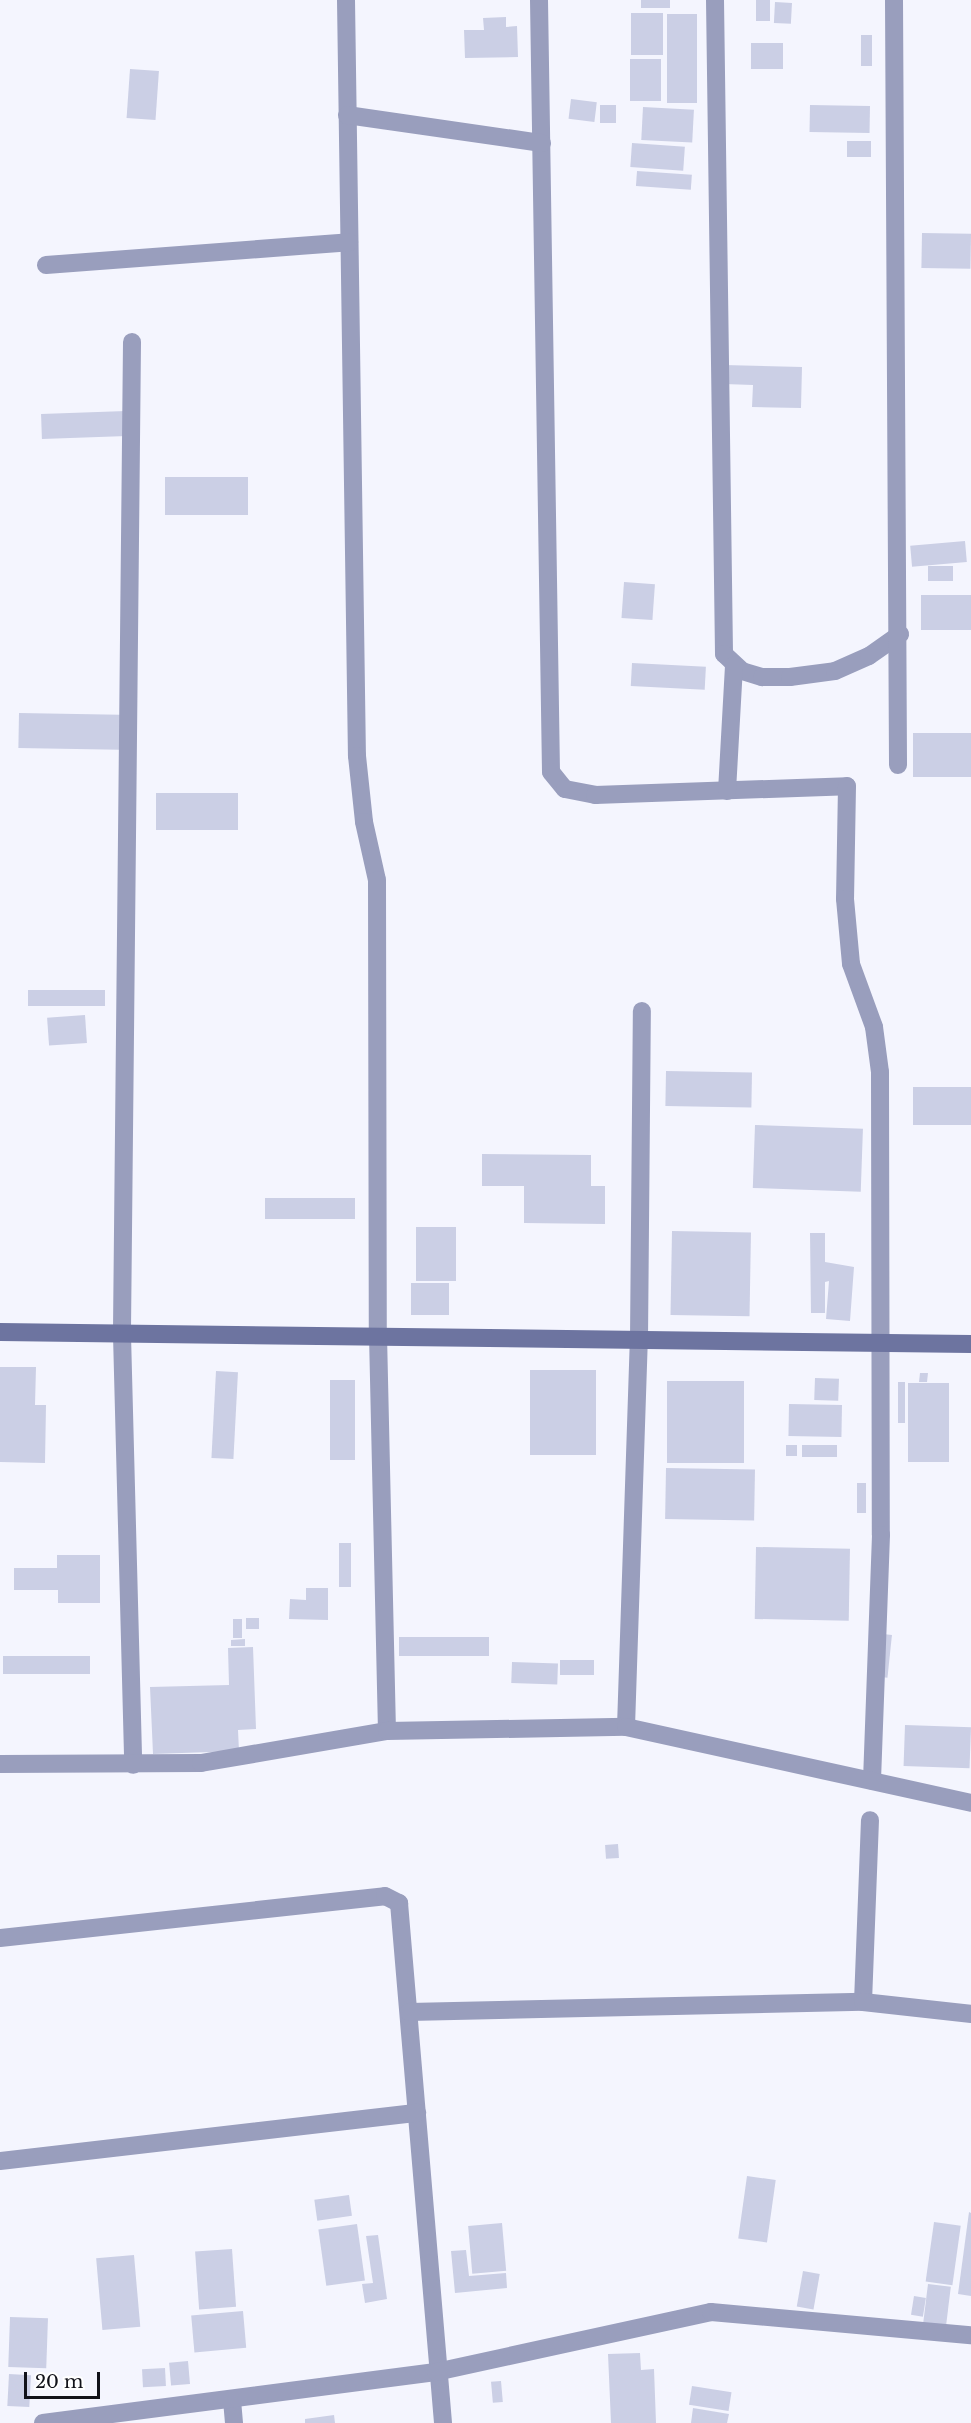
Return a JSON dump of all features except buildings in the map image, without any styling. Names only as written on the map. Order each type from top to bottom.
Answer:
[{"type":"street","points":[[346,0],[357,756],[364,822],[377,880],[378,1335],[387,1731]]},
{"type":"street","points":[[539,0],[551,772],[565,789],[594,795],[847,786],[845,898],[851,963],[874,1027],[880,1072],[881,1535],[872,1781]]},
{"type":"street","points":[[715,0],[724,654],[734,665],[762,677],[835,671],[869,656],[900,634]]},
{"type":"street","points":[[894,0],[900,634],[898,765]]},
{"type":"street","points":[[347,115],[542,143]]},
{"type":"street","points":[[45,265],[349,242]]},
{"type":"street","points":[[132,342],[122,1335],[133,1765]]},
{"type":"street","points":[[727,791],[734,665]]},
{"type":"street","points":[[627,1727],[639,1339],[642,1011]]},
{"type":"street","points":[[0,1332],[881,1341],[971,1344]]},
{"type":"street","points":[[0,1764],[201,1763],[387,1731],[627,1727],[971,1803]]},
{"type":"street","points":[[863,2002],[870,1820]]},
{"type":"street","points":[[0,1938],[385,1896],[399,1903],[442,2423]]},
{"type":"street","points":[[409,2012],[863,2002],[971,2014]]},
{"type":"street","points":[[0,2162],[417,2113]]},
{"type":"street","points":[[43,2423],[436,2372],[711,2312],[971,2335]]},
{"type":"street","points":[[232,2400],[234,2423]]}]
